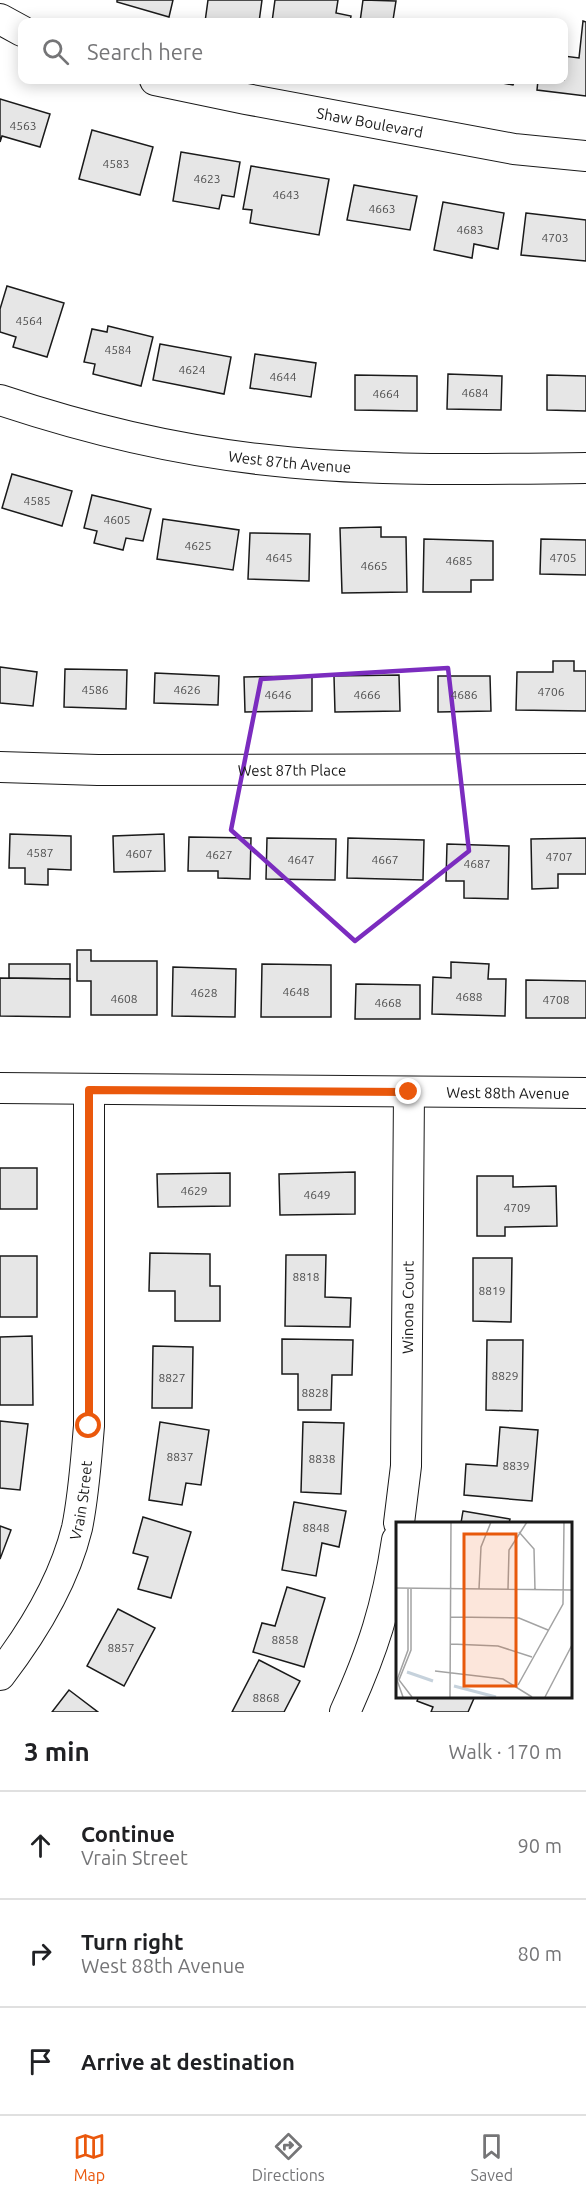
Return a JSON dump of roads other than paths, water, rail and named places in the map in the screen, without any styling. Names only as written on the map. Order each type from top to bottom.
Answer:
[{"type":"street","points":[[0,19],[18,29]]},
{"type":"street","name":"Shaw Boulevard","points":[[174,84],[514,149],[586,156]]},
{"type":"street","name":"West 87th Avenue","points":[[0,400],[117,435],[257,459],[466,469],[586,468]]},
{"type":"street","name":"West 87th Place","points":[[0,767],[98,770],[586,769]]},
{"type":"street","name":"West 88th Avenue","points":[[0,1088],[586,1093]]},
{"type":"street","name":"Vrain Street","points":[[0,1675],[40,1615],[59,1580],[76,1529],[85,1477],[89,1426],[89,1090]]},
{"type":"street","name":"Winona Court","points":[[399,1522],[406,1466],[409,1092]]},
{"type":"street","points":[[345,1712],[369,1659],[384,1616],[396,1546]]}]
